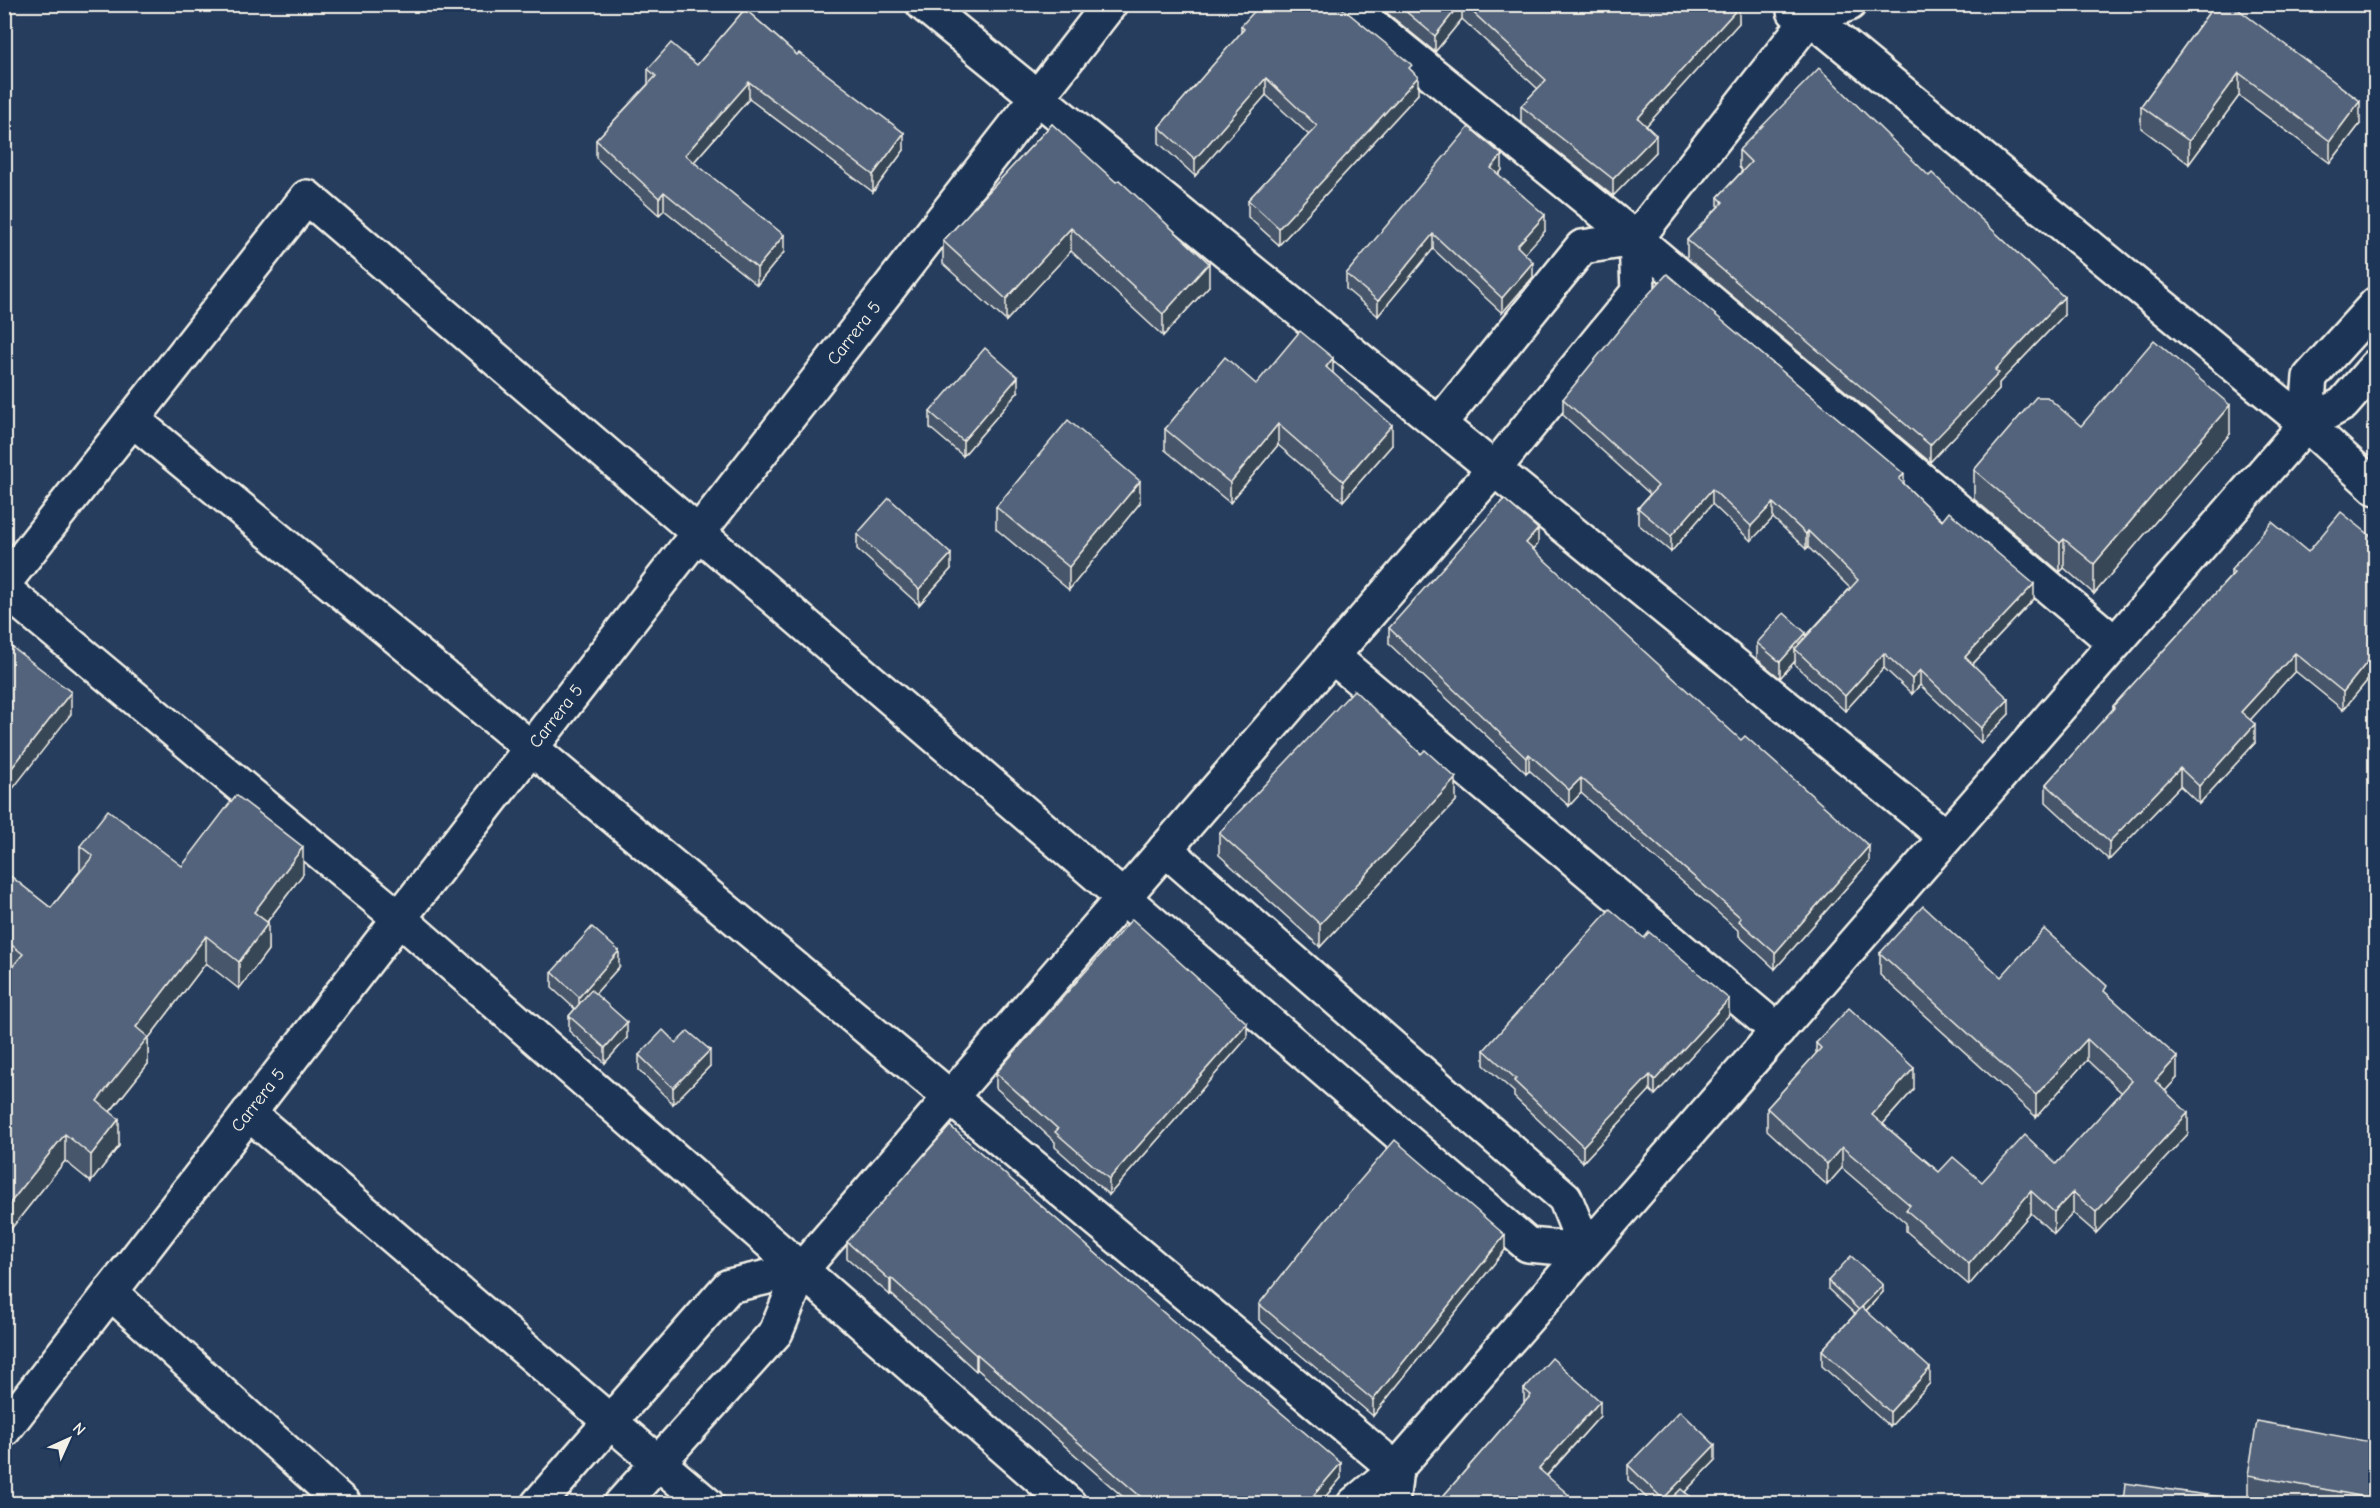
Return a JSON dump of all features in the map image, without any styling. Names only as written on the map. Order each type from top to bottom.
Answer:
[{"type":"street","points":[[923,4],[1946,837]]},
{"type":"street","name":"Carrera 5","points":[[4,1430],[1110,4]]},
{"type":"street","points":[[1346,4],[1636,239],[2115,644]]},
{"type":"street","points":[[1779,4],[1808,9],[1849,4]]},
{"type":"street","points":[[621,1503],[776,1332],[802,1269],[1494,469],[1638,292],[1636,239],[1808,9]]},
{"type":"street","points":[[1808,9],[2306,424],[2376,488]]},
{"type":"street","points":[[4,584],[307,197],[1528,1245],[1586,1250]]},
{"type":"street","points":[[1439,424],[1582,247],[1636,239]]},
{"type":"street","points":[[2306,424],[2310,377],[2376,304]]},
{"type":"street","points":[[1354,1503],[1396,1469],[2306,424],[2343,404],[2376,366]]},
{"type":"street","points":[[132,420],[531,748],[1396,1469]]},
{"type":"street","points":[[4,589],[399,918],[1069,1503]]},
{"type":"street","points":[[1332,656],[1778,1031]]},
{"type":"street","points":[[1166,849],[1565,1198],[1586,1250]]},
{"type":"street","points":[[248,1113],[707,1503]]},
{"type":"street","points":[[538,1503],[729,1286],[802,1269]]},
{"type":"street","points":[[110,1292],[344,1503]]},
{"type":"street","points":[[1392,1503],[1396,1469]]},
{"type":"building","points":[[1261,4],[1337,4],[1412,65],[1409,68],[1418,77],[1279,228],[1248,200],[1317,126],[1266,78],[1195,159],[1159,127],[1244,29],[1241,26]]},
{"type":"building","points":[[1397,4],[1460,4],[1435,36]]},
{"type":"building","points":[[1464,4],[1737,4],[1739,7],[1638,118],[1656,135],[1613,179],[1521,106],[1546,80]]},
{"type":"building","points":[[2215,4],[2231,4],[2360,101],[2330,141],[2239,73],[2189,141],[2141,106]]},
{"type":"building","points":[[745,9],[797,55],[799,53],[904,133],[873,175],[749,82],[685,155],[784,235],[757,268],[664,192],[659,198],[596,140],[656,76],[648,69],[671,43],[697,65]]},
{"type":"building","points":[[1819,68],[1929,176],[1932,173],[2064,297],[1995,370],[1999,373],[1930,445],[1687,240],[1723,202],[1718,197],[1751,162],[1739,150]]},
{"type":"building","points":[[1052,124],[1116,182],[1119,180],[1209,263],[1163,314],[1071,228],[1006,299],[943,241]]},
{"type":"building","points":[[1469,127],[1502,155],[1491,168],[1545,215],[1517,246],[1533,262],[1502,298],[1433,234],[1378,301],[1346,274]]},
{"type":"building","points":[[1667,274],[1904,474],[1899,479],[1942,521],[1949,512],[2034,584],[1965,657],[2009,699],[1981,728],[1920,670],[1912,679],[1884,653],[1845,696],[1795,649],[1858,580],[1808,531],[1806,534],[1773,503],[1751,526],[1712,489],[1671,536],[1638,508],[1658,486],[1563,399]]},
{"type":"building","points":[[1300,331],[1333,358],[1326,367],[1392,425],[1343,481],[1278,424],[1230,483],[1165,429],[1225,357],[1256,384]]},
{"type":"building","points":[[2154,340],[2230,405],[2094,564],[2064,539],[2060,543],[1974,470],[2036,397],[2047,397],[2081,426]]},
{"type":"building","points":[[985,348],[1018,377],[963,441],[930,412]]},
{"type":"building","points":[[1068,420],[1140,481],[1069,567],[996,507]]},
{"type":"building","points":[[889,498],[951,554],[919,589],[857,534]]},
{"type":"building","points":[[1504,499],[1538,529],[1526,543],[1741,740],[1745,736],[1869,846],[1775,953],[1739,921],[1741,918],[1581,778],[1569,790],[1529,754],[1526,758],[1389,628]]},
{"type":"building","points":[[2341,512],[2376,540],[2376,651],[2343,692],[2295,653],[2241,712],[2255,724],[2199,786],[2180,768],[2109,842],[2046,784],[2114,708],[2113,706],[2234,573],[2231,570],[2272,522],[2308,552]]},
{"type":"building","points":[[1784,613],[1806,633],[1780,662],[1757,643]]},
{"type":"building","points":[[4,641],[71,692],[4,778]]},
{"type":"building","points":[[1354,690],[1421,754],[1425,750],[1456,778],[1320,924],[1219,833]]},
{"type":"building","points":[[236,795],[303,847],[254,912],[268,923],[239,962],[206,936],[136,1027],[148,1037],[97,1101],[119,1119],[91,1155],[65,1134],[10,1203],[4,1198],[4,977],[23,954],[4,939],[4,871],[51,908],[93,856],[80,846],[108,810],[182,866]]},
{"type":"building","points":[[1923,906],[2001,977],[2044,929],[2107,986],[2104,991],[2177,1057],[2155,1081],[2188,1113],[2096,1212],[2073,1192],[2054,1212],[2031,1191],[1969,1264],[1906,1210],[1910,1205],[1842,1147],[1827,1164],[1767,1108],[1821,1048],[1816,1043],[1849,1008],[1914,1068],[1872,1115],[1939,1172],[1953,1157],[1982,1182],[2025,1135],[2056,1164],[2132,1081],[2087,1039],[2036,1095],[1880,953]]},
{"type":"building","points":[[1610,909],[1644,938],[1649,932],[1729,999],[1655,1080],[1650,1075],[1583,1146],[1484,1050]]},
{"type":"building","points":[[1132,919],[1247,1023],[1109,1179],[1055,1132],[1058,1129],[996,1073]]},
{"type":"building","points":[[592,927],[619,951],[579,997],[552,972]]},
{"type":"building","points":[[591,990],[627,1022],[605,1048],[569,1016]]},
{"type":"building","points":[[663,1030],[676,1043],[688,1031],[710,1050],[673,1088],[639,1055]]},
{"type":"building","points":[[950,1126],[1211,1354],[1341,1463],[1307,1503],[1148,1503],[847,1242]]},
{"type":"building","points":[[1395,1140],[1505,1235],[1373,1400],[1259,1304],[1325,1221]]},
{"type":"building","points":[[1851,1256],[1883,1285],[1859,1310],[1828,1281]]},
{"type":"building","points":[[1862,1307],[1930,1368],[1890,1412],[1822,1350]]},
{"type":"building","points":[[1552,1358],[1600,1401],[1539,1469],[1569,1495],[1562,1503],[1438,1502],[1531,1395],[1524,1389]]},
{"type":"building","points":[[1680,1411],[1715,1445],[1663,1499],[1628,1465]]},
{"type":"building","points":[[2257,1421],[2376,1443],[2376,1499],[2248,1475]]},
{"type":"building","points":[[2125,1483],[2219,1497],[2218,1503],[2123,1503]]},
{"type":"building","points":[[1681,1489],[1697,1503],[1667,1503]]}]
